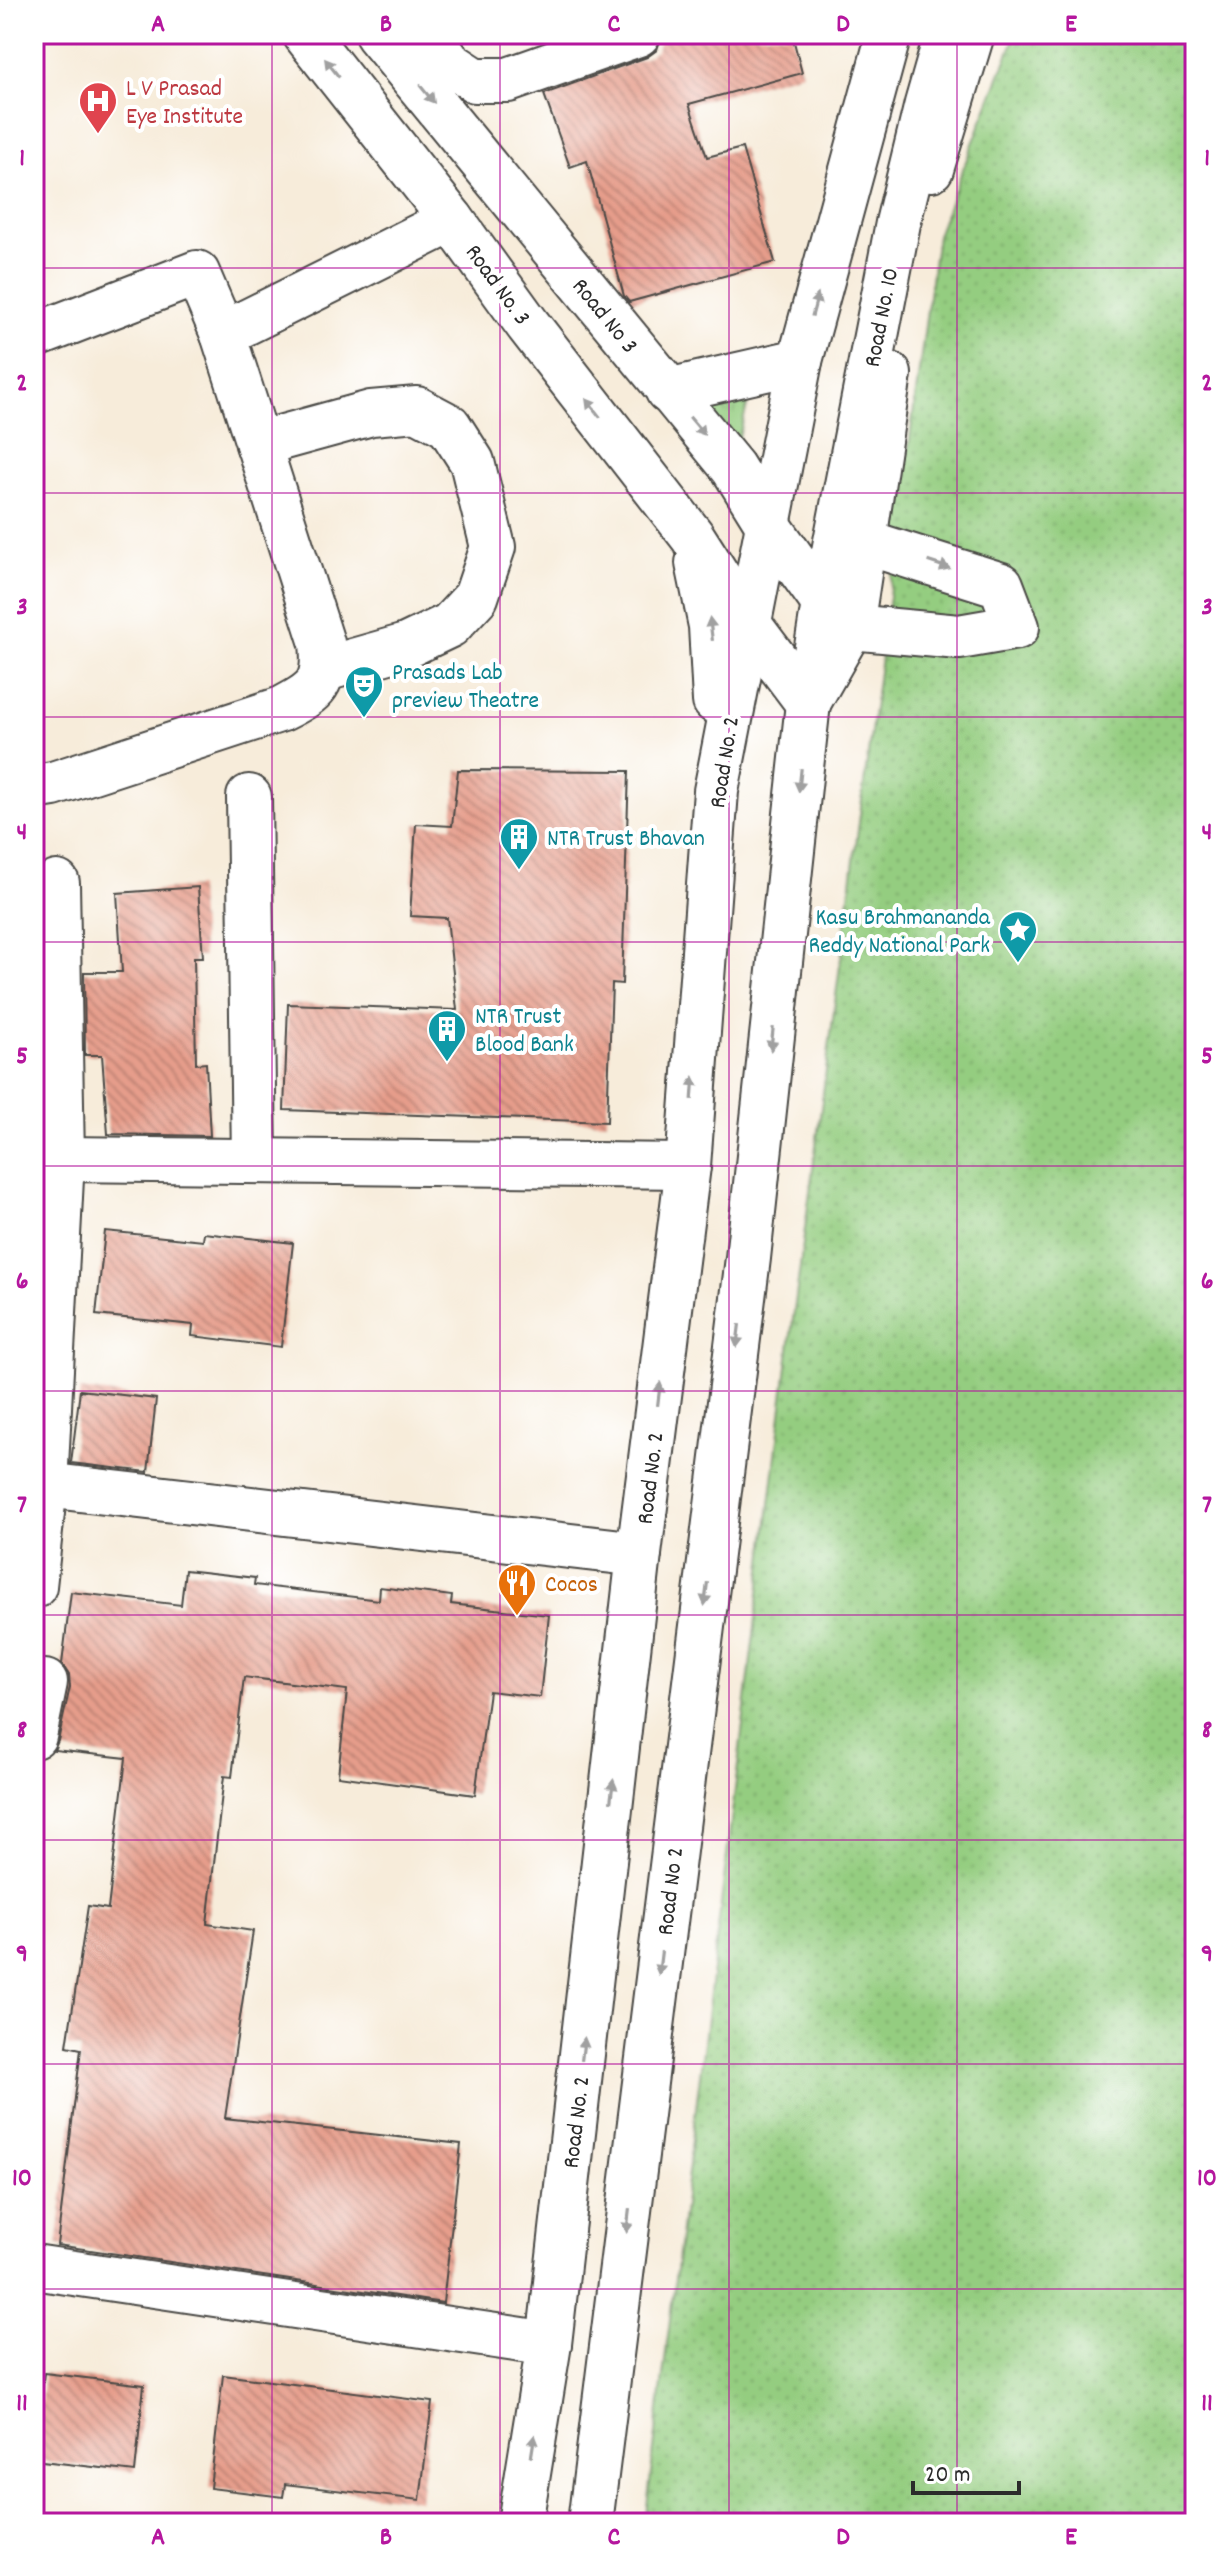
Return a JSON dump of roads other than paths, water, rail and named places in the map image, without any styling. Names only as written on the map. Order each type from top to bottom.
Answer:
[{"type":"main road","name":"Road No. 3","points":[[305,34],[452,220],[528,325],[692,536],[747,622],[808,703]]},
{"type":"main road","name":"Road No 3","points":[[377,34],[733,468],[769,526],[838,615]]},
{"type":"main road","points":[[429,34],[449,63],[475,80],[508,80],[638,34]]},
{"type":"main road","points":[[668,391],[800,361],[889,34]]},
{"type":"main road","name":"Road No. 10","points":[[838,615],[898,223],[947,34]]},
{"type":"main road","points":[[808,703],[865,542],[887,385],[914,233],[972,34]]},
{"type":"main road","points":[[223,334],[452,220]]},
{"type":"main road","points":[[34,336],[197,273],[223,334],[322,643],[325,669],[308,695],[282,709],[53,784],[34,787]]},
{"type":"main road","name":"Road No. 2","points":[[520,2523],[549,2344],[639,1554],[688,1166],[716,791],[800,361]]},
{"type":"main road","points":[[258,444],[371,413],[417,409],[449,426],[472,462],[493,547],[476,597],[450,625],[406,646],[325,669]]},
{"type":"main road","points":[[692,536],[711,626],[715,670],[716,791]]},
{"type":"main road","points":[[838,615],[959,637],[1017,627],[1001,585],[865,542]]},
{"type":"main road","name":"Road No 2","points":[[590,2523],[748,1258],[808,703]]},
{"type":"main road","points":[[249,797],[254,1161]]},
{"type":"main road","points":[[34,1586],[45,1485],[48,1161],[57,883]]},
{"type":"main road","points":[[48,1161],[688,1166]]},
{"type":"main road","points":[[45,1485],[639,1554]]},
{"type":"main road","points":[[34,1736],[45,1682]]},
{"type":"main road","points":[[34,2267],[549,2344]]},
{"type":"place","name":"L V Prasad Eye Institute","points":[[98,135]]},
{"type":"place","name":"Prasads Lab preview Theatre","points":[[364,719]]},
{"type":"place","name":"NTR Trust Bhavan","points":[[519,871]]},
{"type":"place","name":"Kasu Brahmananda Reddy National Park","points":[[1018,964]]},
{"type":"place","name":"NTR Trust Blood Bank","points":[[447,1063]]},
{"type":"place","name":"Cocos","points":[[517,1617]]}]
